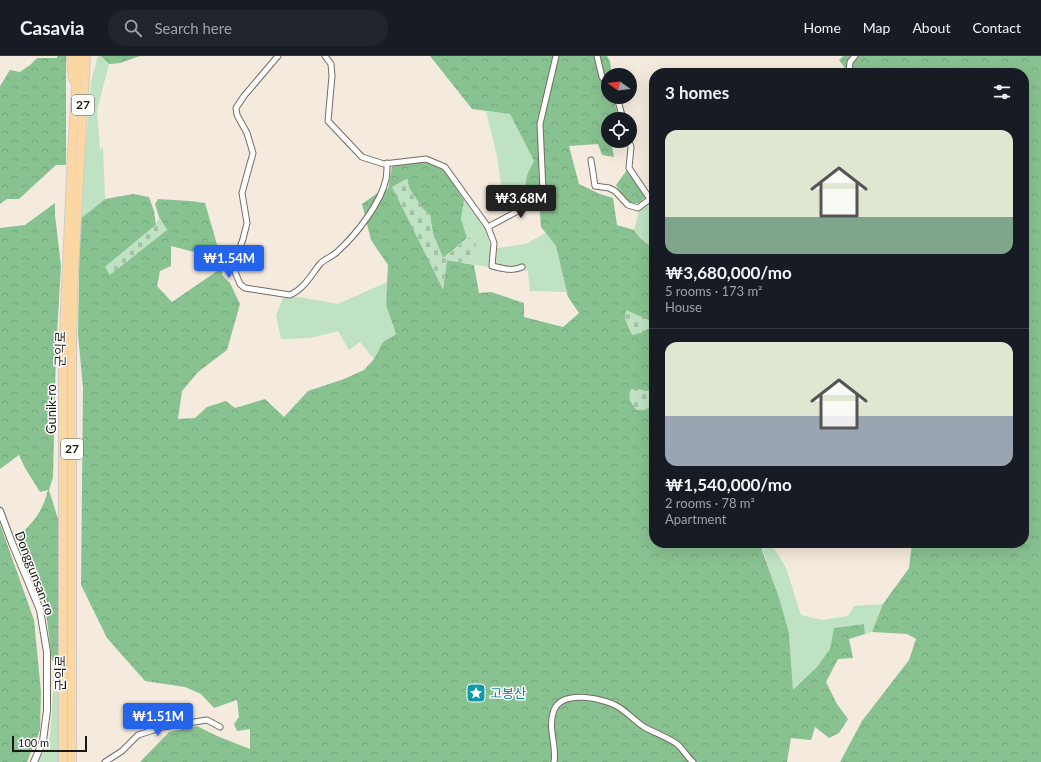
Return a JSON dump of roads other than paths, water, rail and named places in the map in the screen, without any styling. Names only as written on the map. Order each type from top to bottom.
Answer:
[{"type":"highway","points":[[71,56],[75,106]]},
{"type":"highway","name":"Gunik-ro","points":[[63,762],[63,356],[78,56]]},
{"type":"highway","name":"군익로","points":[[72,762],[72,340],[74,269],[86,56]]},
{"type":"highway","points":[[84,75],[89,56]]},
{"type":"street","points":[[278,56],[244,96],[236,108],[237,115],[247,133],[253,153],[242,193],[248,223],[233,267],[240,284],[245,288],[290,295],[293,294],[306,283],[321,263],[337,252],[375,207],[386,179],[387,163]]},
{"type":"street","points":[[325,56],[330,64],[332,76],[328,121],[362,157],[387,163],[426,159],[445,167],[488,226],[494,243],[492,266],[510,270],[522,267]]},
{"type":"street","points":[[488,226],[516,212],[531,194],[543,191],[540,124],[556,56]]},
{"type":"street","points":[[597,56],[601,73]]},
{"type":"street","points":[[849,68],[850,62],[854,56]]},
{"type":"street","points":[[631,148],[629,168],[649,193]]},
{"type":"street","points":[[592,160],[595,186],[609,188],[615,191],[628,205],[638,208],[649,199]]},
{"type":"street","name":"Donggunsan-ro","points":[[0,511],[40,610],[47,652],[47,710],[43,741],[34,762]]},
{"type":"street","points":[[554,762],[551,722],[554,710],[564,699],[571,698],[598,699],[614,705],[643,726],[678,745],[693,762]]},
{"type":"street","points":[[105,762],[122,751],[138,735],[163,727],[207,720],[220,727]]},
{"type":"place","name":"고봉산","points":[[476,693]]}]
